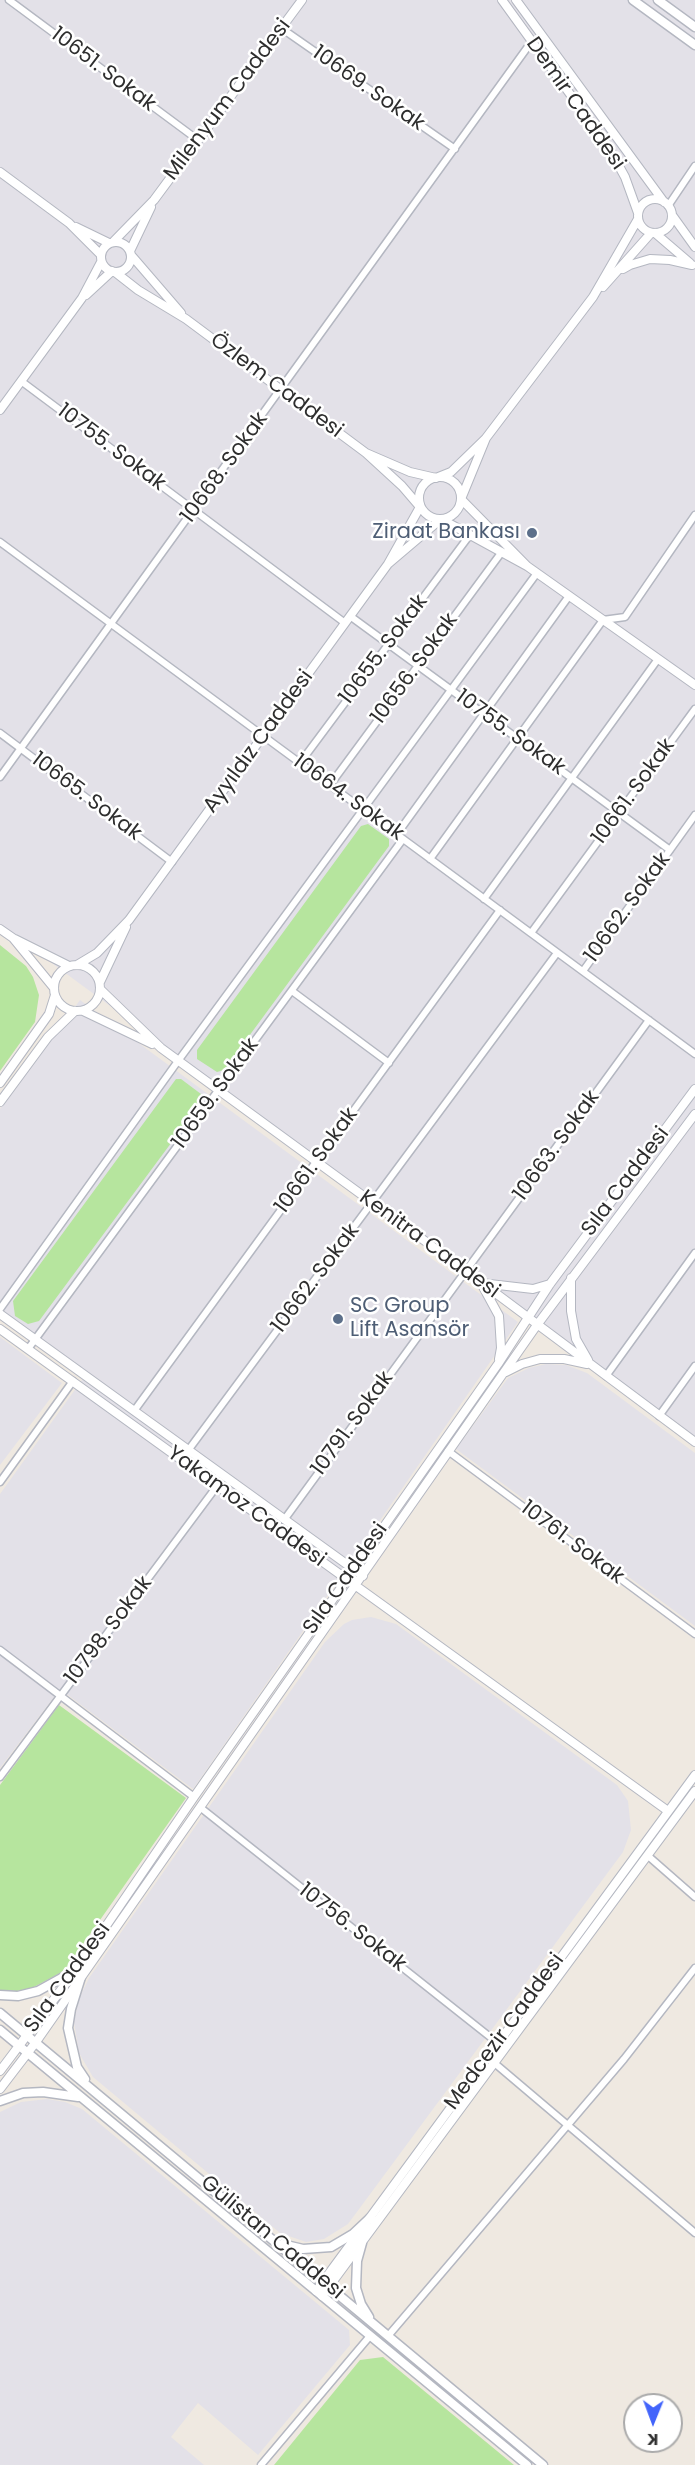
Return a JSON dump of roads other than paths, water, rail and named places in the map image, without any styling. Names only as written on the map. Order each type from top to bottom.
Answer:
[{"type":"main road","points":[[633,0],[695,45]]},
{"type":"main road","points":[[658,0],[695,27]]},
{"type":"main road","points":[[0,1995],[18,1996],[38,1991],[79,1974]]},
{"type":"main road","points":[[79,1974],[68,2028],[77,2067],[90,2087]]},
{"type":"main road","name":"Gülistan Caddesi","points":[[0,2013],[543,2465]]},
{"type":"main road","name":"Gülistan Caddesi","points":[[0,2030],[527,2465]]},
{"type":"main road","points":[[0,2101],[23,2093],[43,2092],[81,2098]]},
{"type":"main road","points":[[279,2244],[303,2249],[331,2247],[352,2234],[370,2218]]},
{"type":"main road","points":[[362,2243],[357,2261],[356,2288],[361,2304],[374,2325]]},
{"type":"street","name":"10651. Sokak","points":[[9,0],[198,140]]},
{"type":"street","name":"Milenyum Caddesi","points":[[154,200],[302,0]]},
{"type":"street","name":"Demir Caddesi","points":[[502,0],[609,148],[625,177],[638,216]]},
{"type":"street","name":"Demir Caddesi","points":[[516,0],[666,204]]},
{"type":"street","name":"10669. Sokak","points":[[281,28],[455,149]]},
{"type":"street","name":"10668. Sokak","points":[[0,777],[532,42]]},
{"type":"street","points":[[666,204],[695,166]]},
{"type":"street","points":[[0,172],[69,223],[101,258],[105,268],[113,272]]},
{"type":"street","points":[[0,410],[82,298],[111,242],[154,200]]},
{"type":"street","points":[[82,298],[113,272],[128,265],[130,253],[154,200]]},
{"type":"street","points":[[593,297],[644,204],[648,201],[659,200],[666,204],[695,247]]},
{"type":"street","points":[[672,215],[668,227],[653,233],[593,297],[486,438],[451,472],[424,484],[419,501],[420,507],[429,516],[441,519],[527,566],[695,685]]},
{"type":"street","points":[[638,216],[642,227],[653,233],[694,267]]},
{"type":"street","points":[[69,223],[111,242],[123,243],[130,253]]},
{"type":"street","name":"Özlem Caddesi","points":[[130,253],[186,319]]},
{"type":"street","points":[[616,273],[630,265],[650,259],[694,267]]},
{"type":"street","name":"Özlem Caddesi","points":[[113,272],[186,319],[366,453],[402,486],[420,507]]},
{"type":"street","name":"10755. Sokak","points":[[21,381],[345,623]]},
{"type":"street","points":[[441,519],[452,515],[459,505],[486,438]]},
{"type":"street","name":"Özlem Caddesi","points":[[366,453],[410,472],[436,478]]},
{"type":"street","points":[[436,478],[453,482],[461,499],[527,566]]},
{"type":"street","name":"Ayyıldız Caddesi","points":[[73,965],[97,953],[129,920],[388,564],[420,507]]},
{"type":"street","points":[[430,859],[603,620],[625,617],[695,515]]},
{"type":"street","name":"Ayyıldız Caddesi","points":[[388,564],[441,519]]},
{"type":"street","name":"10655. Sokak","points":[[300,763],[469,536]]},
{"type":"street","name":"10664. Sokak","points":[[0,542],[695,1054]]},
{"type":"street","name":"10656. Sokak","points":[[330,785],[501,553]]},
{"type":"street","points":[[0,1309],[178,1061],[537,573]]},
{"type":"street","points":[[397,834],[569,596]]},
{"type":"street","name":"10755. Sokak","points":[[350,615],[670,850]]},
{"type":"street","points":[[484,899],[658,659]]},
{"type":"street","name":"10661. Sokak","points":[[531,933],[695,709]]},
{"type":"street","name":"10665. Sokak","points":[[0,733],[171,862]]},
{"type":"street","name":"10662. Sokak","points":[[583,971],[695,815]]},
{"type":"street","name":"10659. Sokak","points":[[28,1349],[403,839]]},
{"type":"street","name":"10661. Sokak","points":[[134,1411],[500,910]]},
{"type":"street","name":"Ayyıldız Caddesi","points":[[100,986],[129,920]]},
{"type":"street","points":[[0,929],[13,938],[54,991],[62,1006],[79,1011],[161,1048]]},
{"type":"street","points":[[13,938],[73,965],[92,970],[100,986],[161,1048]]},
{"type":"street","name":"10662. Sokak","points":[[181,1460],[557,952]]},
{"type":"street","points":[[0,1083],[49,1014],[57,976],[73,965]]},
{"type":"street","points":[[0,1102],[48,1037],[79,1011],[95,1003],[100,986]]},
{"type":"street","points":[[292,991],[389,1063]]},
{"type":"street","name":"10663. Sokak","points":[[466,1271],[649,1020]]},
{"type":"street","name":"Kenitra Caddesi","points":[[161,1048],[695,1442]]},
{"type":"street","name":"Sıla Caddesi","points":[[0,2089],[36,2042],[194,1797],[498,1364],[550,1284],[695,1089]]},
{"type":"street","points":[[79,1974],[201,1808],[537,1325],[695,1114]]},
{"type":"street","points":[[606,1376],[695,1254]]},
{"type":"street","name":"10791. Sokak","points":[[284,1520],[466,1271]]},
{"type":"street","points":[[571,1278],[571,1311],[576,1339],[592,1366]]},
{"type":"street","points":[[481,1283],[533,1289],[550,1284]]},
{"type":"street","points":[[481,1283],[499,1316],[501,1348],[498,1364]]},
{"type":"street","name":"Yakamoz Caddesi","points":[[0,1314],[363,1576]]},
{"type":"street","name":"Yakamoz Caddesi","points":[[0,1329],[668,1811]]},
{"type":"street","points":[[503,1374],[530,1361],[553,1358],[592,1366]]},
{"type":"street","points":[[659,1416],[695,1366]]},
{"type":"street","points":[[0,1482],[73,1381]]},
{"type":"street","name":"10761. Sokak","points":[[448,1451],[695,1634]]},
{"type":"street","name":"10798. Sokak","points":[[0,1776],[217,1486]]},
{"type":"street","points":[[0,1650],[194,1797]]},
{"type":"street","name":"Medcezir Caddesi","points":[[319,2294],[362,2243],[494,2063],[501,2045],[695,1775]]},
{"type":"street","name":"Medcezir Caddesi","points":[[328,2284],[370,2218],[486,2058],[501,2045],[695,1791]]},
{"type":"street","name":"10756. Sokak","points":[[201,1808],[501,2045]]},
{"type":"street","points":[[647,1855],[695,1897]]},
{"type":"street","points":[[388,2336],[624,2059],[695,1968]]},
{"type":"street","name":"Sıla Caddesi","points":[[0,2071],[27,2034],[79,1974]]},
{"type":"street","points":[[486,2058],[568,2124],[695,2233]]},
{"type":"street","points":[[261,2465],[370,2336]]},
{"type":"place","name":"Ziraat Bankası","points":[[532,533]]},
{"type":"place","name":"SC Group Lift Asansör","points":[[338,1319]]}]
